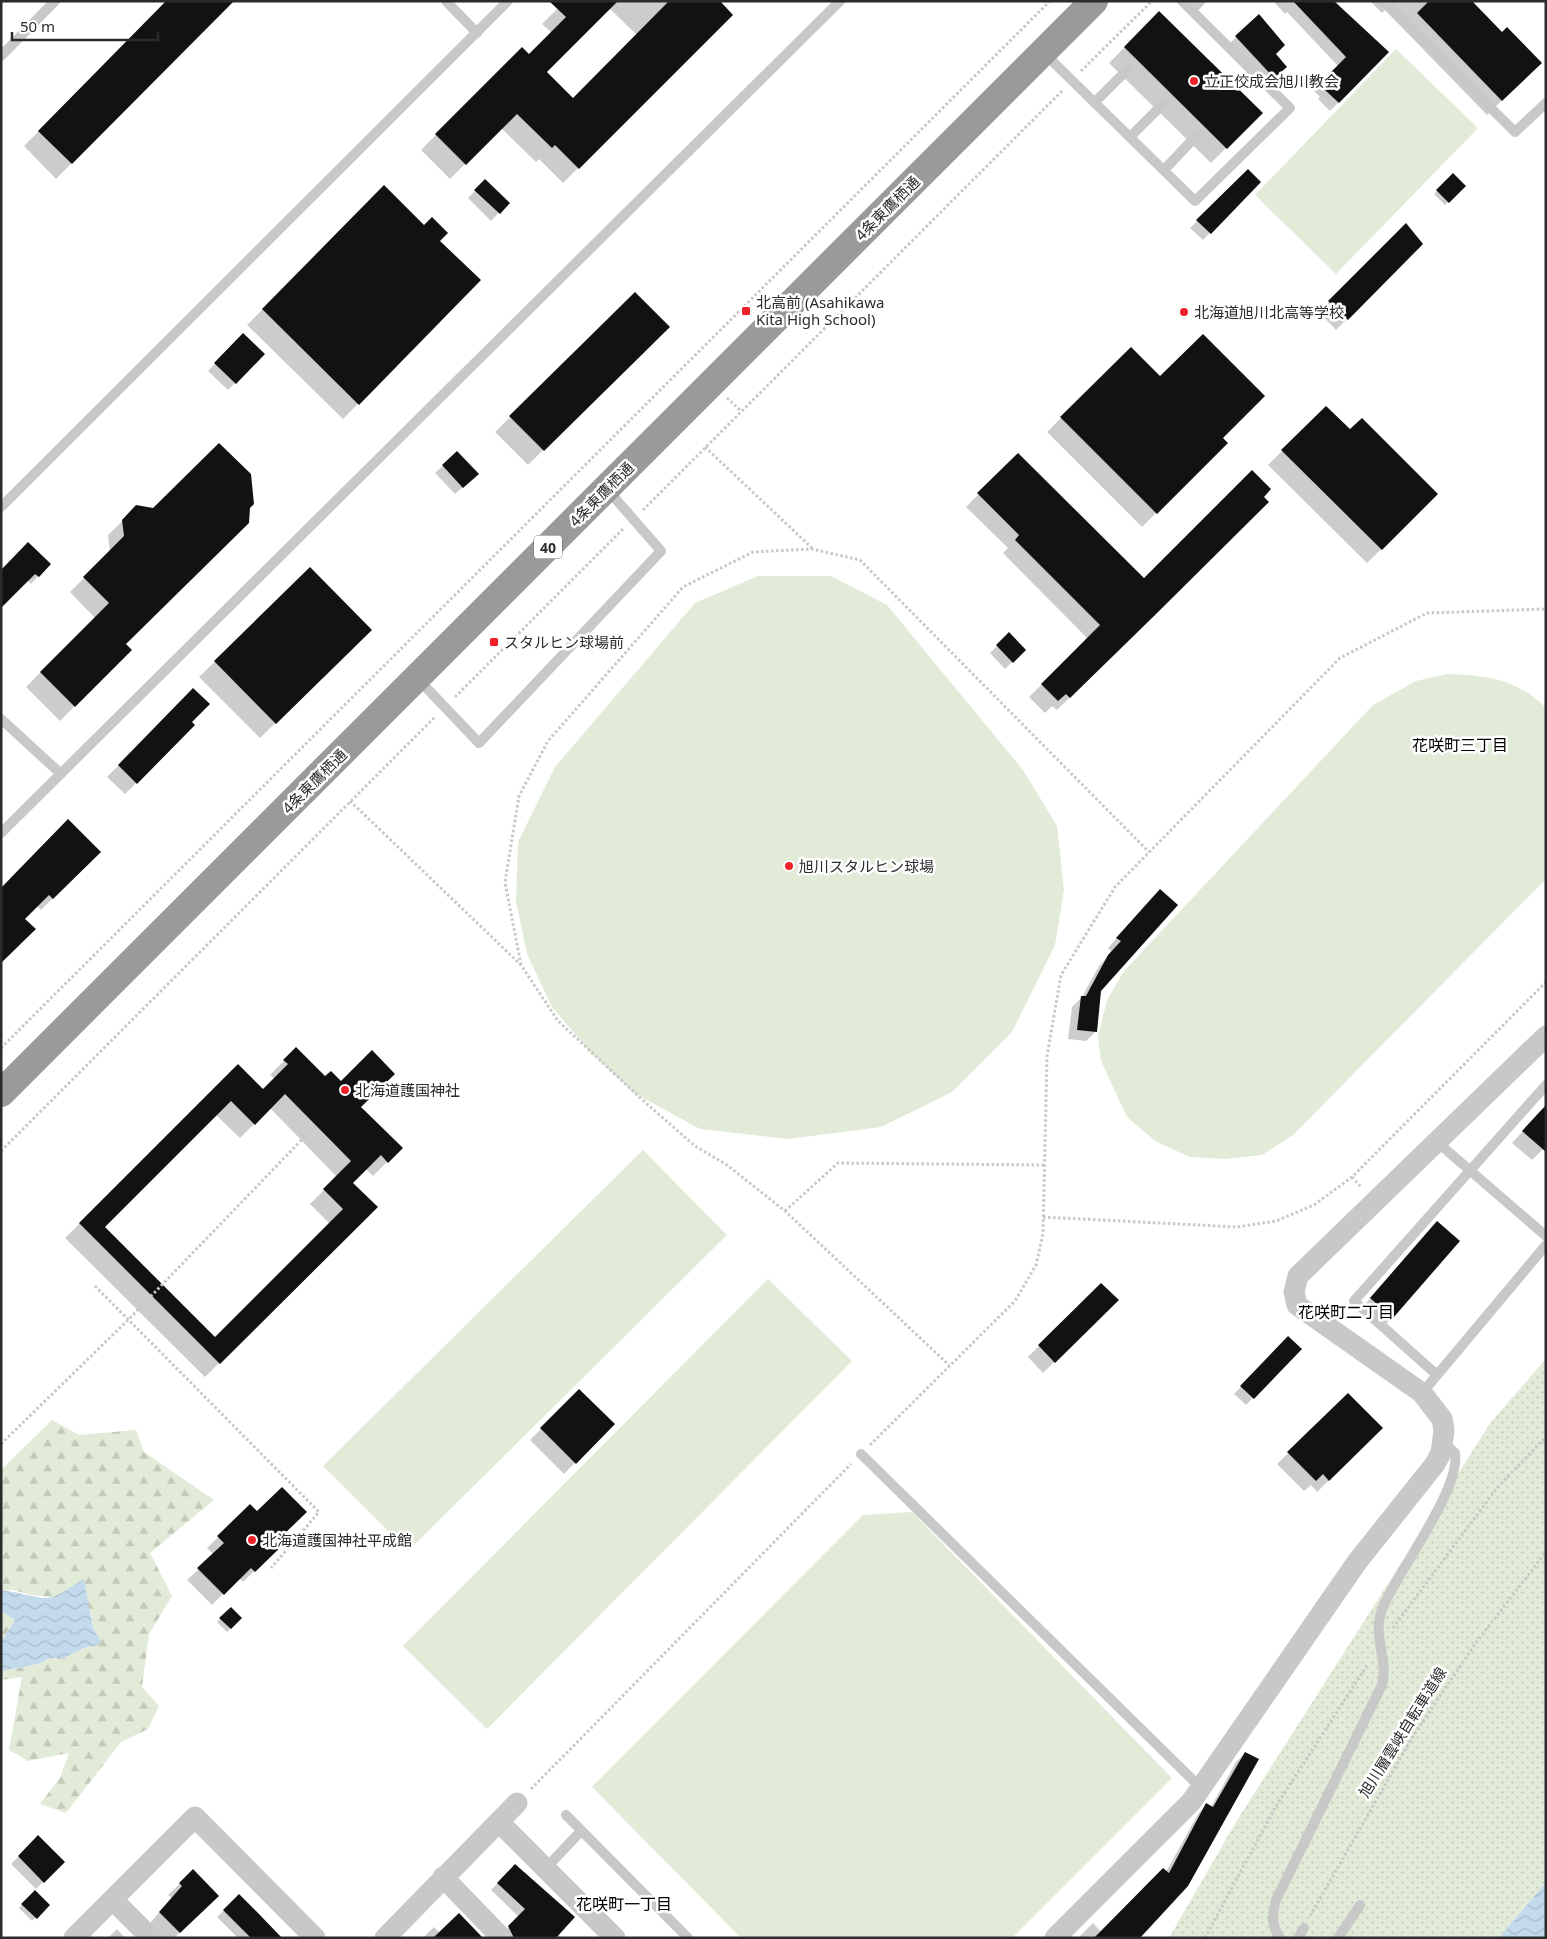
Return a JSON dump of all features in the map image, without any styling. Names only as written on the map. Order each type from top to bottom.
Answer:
[{"type":"highway","name":"4条東鷹栖通","points":[[1,1093],[1094,1]]},
{"type":"street","points":[[1055,1938],[1191,1802],[1357,1562],[1435,1464],[1443,1442],[1442,1419],[1422,1393],[1297,1305],[1294,1292],[1298,1276],[1546,1036]]},
{"type":"street","points":[[385,1938],[517,1803]]},
{"type":"street","points":[[74,1938],[195,1817],[315,1938]]},
{"type":"street","points":[[499,1822],[615,1938]]},
{"type":"street","points":[[443,1877],[502,1938]]},
{"type":"street","points":[[113,1900],[151,1938]]},
{"type":"lane","points":[[1,56],[55,1]]},
{"type":"lane","points":[[446,1],[477,33]]},
{"type":"lane","points":[[1,507],[508,1]]},
{"type":"lane","points":[[1,833],[840,1]]},
{"type":"lane","points":[[1044,52],[1195,201],[1290,108],[1182,1]]},
{"type":"lane","points":[[1383,1],[1516,132],[1546,103]]},
{"type":"lane","points":[[1095,102],[1128,69]]},
{"type":"lane","points":[[1130,137],[1165,102]]},
{"type":"lane","points":[[1164,170],[1198,134]]},
{"type":"lane","points":[[417,678],[479,743],[661,552],[607,489]]},
{"type":"lane","points":[[1,719],[61,774]]},
{"type":"lane","points":[[1438,1375],[1354,1301],[1546,1085]]},
{"type":"lane","points":[[1438,1142],[1470,1172],[1546,1236]]},
{"type":"lane","points":[[1422,1393],[1546,1246]]},
{"type":"lane","points":[[1280,1938],[1273,1926],[1272,1912],[1276,1900],[1382,1685],[1384,1673],[1379,1647],[1379,1622],[1383,1605],[1429,1526],[1453,1478],[1455,1453],[1443,1442]]},
{"type":"lane","points":[[861,1454],[1201,1788]]},
{"type":"lane","points":[[566,1815],[688,1938]]},
{"type":"lane","points":[[546,1868],[581,1831]]},
{"type":"lane","points":[[1338,1938],[1360,1904]]},
{"type":"lane","points":[[1298,1938],[1304,1928]]},
{"type":"path","points":[[1,1048],[1050,1]]},
{"type":"path","points":[[642,510],[1152,1]]},
{"type":"path","points":[[705,447],[812,548]]},
{"type":"path","points":[[454,698],[628,524]]},
{"type":"path","points":[[521,965],[505,882],[519,796],[548,741],[683,587],[753,552],[812,548],[860,560],[1149,852]]},
{"type":"path","points":[[517,1803],[949,1365],[1015,1301],[1036,1265],[1043,1234],[1048,1056],[1061,975],[1115,887],[1340,658],[1427,613],[1546,609]]},
{"type":"path","points":[[1,1150],[440,712]]},
{"type":"path","points":[[350,801],[521,965],[558,1021],[695,1146],[727,1165],[785,1211],[949,1365]]},
{"type":"path","points":[[1043,1217],[1237,1227],[1276,1221],[1314,1205],[1352,1177],[1546,982]]},
{"type":"path","points":[[1,1444],[129,1319],[316,1125]]},
{"type":"path","points":[[785,1211],[838,1163],[1046,1165]]},
{"type":"path","points":[[95,1286],[319,1512],[271,1568]]},
{"type":"path","points":[[1205,1938],[1276,1806],[1379,1647],[1497,1488],[1546,1437]]},
{"type":"path","name":"旭川層雲峡自転車道線","points":[[1304,1928],[1412,1738],[1475,1644],[1546,1552]]},
{"type":"green space","points":[[1396,49],[1478,128],[1336,274],[1255,195]]},
{"type":"green space","name":"旭川スタルヒン球場","points":[[758,576],[831,576],[887,605],[1023,770],[1057,826],[1064,890],[1055,945],[1012,1032],[952,1092],[881,1127],[788,1139],[700,1129],[634,1093],[591,1053],[552,1007],[527,954],[516,901],[518,842],[555,767],[695,603]]},
{"type":"green space","points":[[1447,674],[1500,680],[1524,691],[1546,708],[1546,879],[1293,1135],[1262,1155],[1225,1159],[1190,1157],[1155,1141],[1127,1117],[1101,1061],[1098,1036],[1107,1000],[1124,971],[1373,705],[1416,681]]},
{"type":"green space","points":[[643,1150],[727,1235],[408,1551],[323,1466]]},
{"type":"green space","points":[[768,1279],[852,1361],[487,1729],[403,1646]]},
{"type":"green space","points":[[1546,1359],[1546,1882],[1499,1938],[1169,1938],[1236,1822],[1491,1422]]},
{"type":"green space","points":[[52,1420],[79,1435],[136,1430],[144,1452],[214,1500],[150,1553],[172,1596],[149,1634],[142,1687],[159,1706],[148,1729],[121,1742],[66,1813],[40,1804],[60,1778],[69,1753],[28,1761],[9,1750],[22,1677],[1,1680],[1,1671],[38,1664],[50,1658],[64,1658],[86,1647],[96,1646],[100,1641],[93,1628],[91,1612],[51,1597],[31,1595],[13,1590],[1,1591],[1,1470]]},
{"type":"green space","points":[[912,1512],[1172,1778],[1012,1938],[741,1938],[592,1787],[863,1515]]},
{"type":"green space","points":[[1,1611],[15,1620],[1,1642]]},
{"type":"water","points":[[84,1579],[93,1628],[101,1642],[96,1646],[86,1647],[64,1658],[50,1658],[38,1664],[1,1671],[1,1642],[15,1620],[1,1611],[1,1591],[47,1598],[65,1591]]},
{"type":"water","points":[[1546,1882],[1546,1938],[1499,1938]]},
{"type":"building","points":[[166,1],[234,1],[72,164],[38,131]]},
{"type":"building","points":[[549,1],[618,1],[547,72],[573,98],[669,1],[720,1],[733,15],[579,169],[555,145],[552,148],[517,114],[466,165],[435,134],[522,47],[529,54],[566,17]]},
{"type":"building","points":[[1293,1],[1334,1],[1389,52],[1339,103],[1325,90],[1327,88],[1321,82],[1346,57]]},
{"type":"building","points":[[1429,1],[1472,1],[1502,32],[1507,27],[1542,63],[1502,101],[1417,13]]},
{"type":"building","name":"立正佼成会旭川教会","points":[[1159,11],[1263,113],[1227,149],[1124,47]]},
{"type":"building","points":[[1259,14],[1285,45],[1276,54],[1287,67],[1274,78],[1235,36]]},
{"type":"building","points":[[1248,169],[1261,182],[1211,234],[1196,220]]},
{"type":"building","points":[[1453,173],[1466,186],[1449,203],[1436,190]]},
{"type":"building","points":[[485,179],[510,203],[500,214],[474,190]]},
{"type":"building","points":[[384,185],[424,225],[432,217],[448,233],[440,241],[481,280],[359,405],[262,309]]},
{"type":"building","points":[[1406,223],[1423,244],[1348,320],[1328,301]]},
{"type":"building","points":[[635,292],[670,327],[544,451],[509,416]]},
{"type":"building","points":[[243,333],[265,354],[236,384],[214,363]]},
{"type":"building","points":[[1203,334],[1265,396],[1223,438],[1228,443],[1157,514],[1060,417],[1131,347],[1160,376]]},
{"type":"building","points":[[1326,406],[1350,429],[1362,418],[1438,494],[1382,550],[1281,450]]},
{"type":"building","points":[[219,443],[251,474],[254,504],[250,508],[249,523],[126,644],[132,650],[75,707],[40,672],[109,603],[83,577],[124,536],[122,520],[136,505],[153,508]]},
{"type":"building","points":[[457,451],[479,474],[463,488],[442,465]]},
{"type":"building","points":[[1018,453],[1144,578],[1252,470],[1271,489],[1264,497],[1269,502],[1070,698],[1066,694],[1058,701],[1041,684],[1100,625],[1015,540],[1019,535],[977,493]]},
{"type":"building","points":[[28,542],[51,564],[39,577],[35,574],[1,608],[1,570]]},
{"type":"building","points":[[310,567],[372,630],[276,724],[214,661]]},
{"type":"building","points":[[1009,632],[1026,650],[1013,663],[996,645]]},
{"type":"building","points":[[193,688],[210,704],[192,722],[195,725],[137,784],[118,765]]},
{"type":"building","points":[[68,819],[101,852],[53,899],[49,895],[25,919],[36,929],[1,963],[1,888]]},
{"type":"building","points":[[1160,889],[1178,905],[1101,991],[1097,1032],[1077,1030],[1081,996],[1086,996],[1108,955],[1121,941],[1116,938]]},
{"type":"building","name":"北海道護国神社","points":[[296,1047],[325,1076],[331,1071],[341,1081],[372,1050],[395,1074],[361,1107],[403,1148],[388,1163],[381,1155],[353,1183],[378,1207],[220,1364],[79,1223],[238,1064],[263,1089],[288,1064],[283,1060]],"holes":[[[285,1094],[351,1161],[323,1189],[343,1209],[215,1337],[105,1227],[231,1101],[255,1125]]]},
{"type":"building","points":[[1546,1105],[1546,1152],[1522,1131]]},
{"type":"building","points":[[1437,1221],[1460,1241],[1393,1318],[1370,1298]]},
{"type":"building","points":[[1101,1283],[1119,1300],[1055,1363],[1038,1345]]},
{"type":"building","points":[[1288,1336],[1302,1349],[1254,1399],[1240,1386]]},
{"type":"building","points":[[579,1389],[615,1424],[576,1464],[540,1428]]},
{"type":"building","points":[[1348,1393],[1383,1428],[1329,1481],[1323,1474],[1316,1481],[1287,1452]]},
{"type":"building","name":"北海道護国神社平成館","points":[[282,1487],[307,1512],[281,1537],[286,1542],[255,1572],[251,1568],[224,1595],[197,1568],[224,1543],[217,1536],[250,1504],[257,1511]]},
{"type":"building","points":[[231,1607],[242,1618],[231,1629],[219,1618]]},
{"type":"building","points":[[1245,1752],[1259,1759],[1188,1886],[1140,1938],[1094,1938],[1163,1868],[1169,1873],[1206,1803],[1213,1807]]},
{"type":"building","points":[[38,1835],[65,1862],[44,1883],[18,1856]]},
{"type":"building","points":[[515,1864],[575,1917],[556,1938],[514,1938],[508,1926],[525,1909],[497,1883]]},
{"type":"building","points":[[193,1869],[219,1896],[180,1933],[159,1912],[182,1886],[179,1883]]},
{"type":"building","points":[[35,1890],[50,1905],[37,1919],[21,1904]]},
{"type":"building","points":[[239,1894],[282,1938],[251,1938],[223,1910]]},
{"type":"building","points":[[459,1913],[483,1938],[433,1938]]},
{"type":"place","name":"立正佼成会旭川教会","points":[[1194,81]]},
{"type":"place","name":"北高前 (Asahikawa Kita High School)","points":[[746,311]]},
{"type":"place","name":"北海道旭川北高等学校","points":[[1184,312]]},
{"type":"place","name":"スタルヒン球場前","points":[[494,642]]},
{"type":"place","name":"旭川スタルヒン球場","points":[[789,866]]},
{"type":"place","name":"北海道護国神社","points":[[345,1090]]},
{"type":"place","name":"北海道護国神社平成館","points":[[252,1540]]},
{"type":"district","name":"花咲町三丁目","points":[[1460,745]]},
{"type":"district","name":"花咲町二丁目","points":[[1346,1312]]},
{"type":"district","name":"花咲町一丁目","points":[[624,1904]]}]
